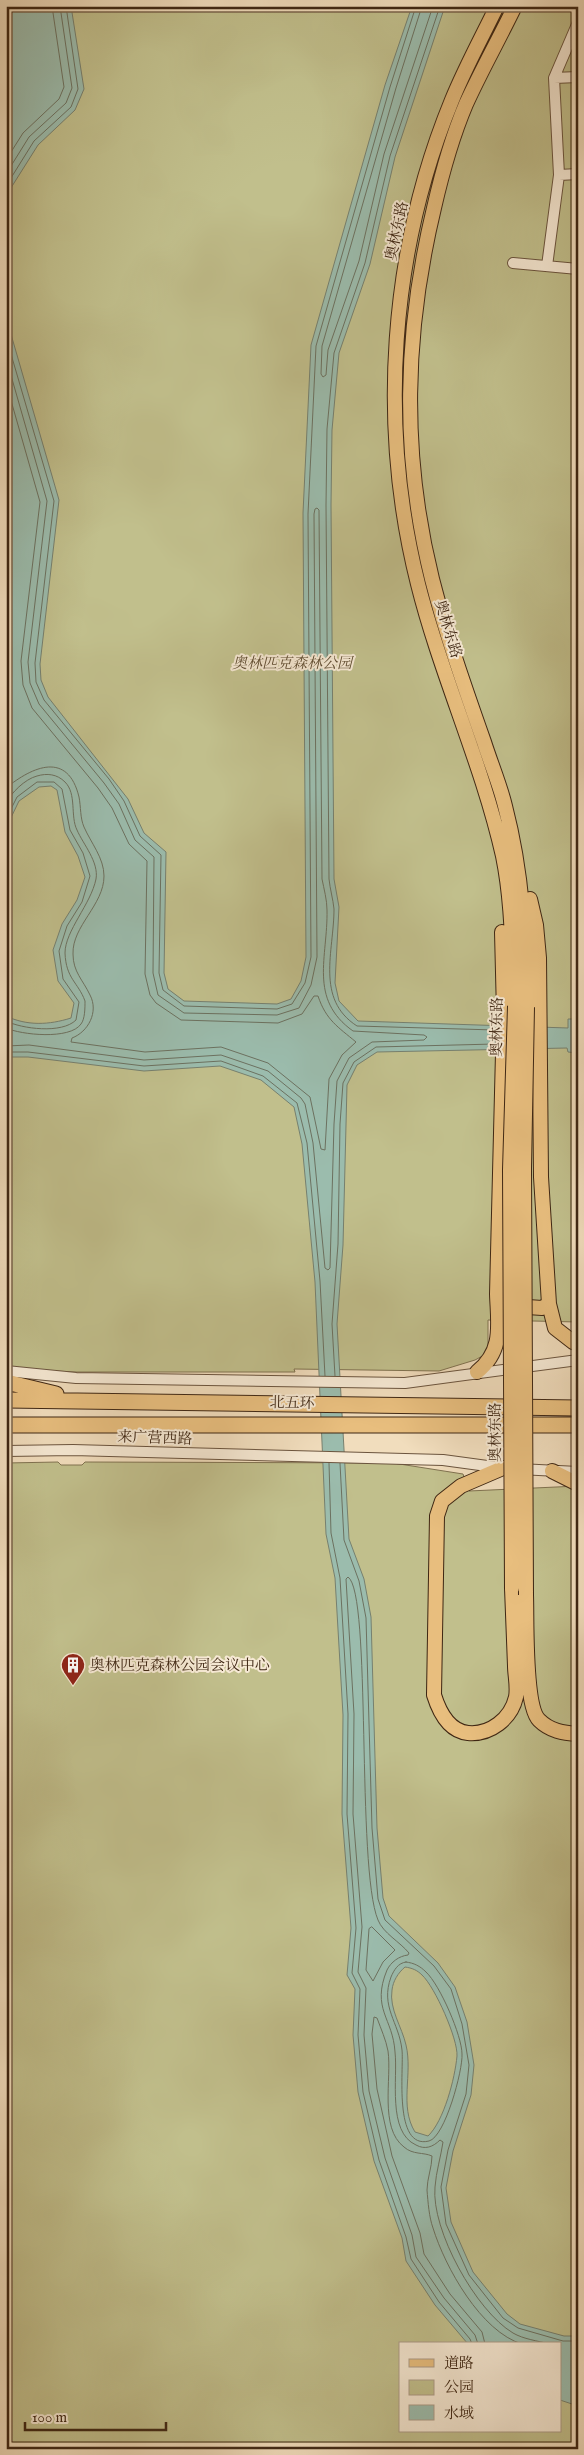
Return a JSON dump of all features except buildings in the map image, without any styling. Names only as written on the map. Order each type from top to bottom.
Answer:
[{"type":"highway","points":[[7,1378],[65,1396],[95,1400]]},
{"type":"highway","name":"北五环","points":[[6,1400],[578,1408]]},
{"type":"highway","name":"北五环","points":[[6,1425],[578,1424]]},
{"type":"main road","name":"奥林东路","points":[[498,6],[452,99],[428,169],[412,236],[396,329],[394,398],[397,466],[407,533],[418,583],[436,649],[490,806],[510,857],[524,914],[516,1009],[510,1170],[512,1588],[516,1696],[506,1717],[492,1730],[480,1734],[464,1732],[451,1725],[440,1713],[434,1695],[436,1516],[442,1501],[461,1486],[503,1468]]},
{"type":"main road","name":"奥林东路","points":[[510,857],[505,804],[450,645],[421,530],[412,465],[409,398],[412,330],[426,239],[442,173],[466,105],[515,6]]},
{"type":"main road","points":[[477,1372],[488,1364],[495,1352],[498,1335],[497,1294],[504,1051],[516,1009],[501,910],[510,857]]},
{"type":"main road","points":[[510,857],[536,926],[541,1014],[541,1178],[548,1304],[555,1328],[578,1344]]},
{"type":"main road","name":"奥林东路","points":[[516,1009],[524,1168],[526,1594],[530,1700],[538,1719],[551,1729],[561,1733],[578,1734]]},
{"type":"main road","points":[[497,1294],[508,1305],[542,1308],[548,1304]]},
{"type":"main road","points":[[552,1471],[578,1484]]},
{"type":"street","points":[[547,266],[559,175],[554,78],[578,22]]},
{"type":"street","points":[[554,78],[578,77]]},
{"type":"street","points":[[559,175],[578,174]]},
{"type":"street","points":[[513,263],[578,269]]},
{"type":"street","points":[[7,1378],[405,1383],[578,1360]]},
{"type":"street","name":"来广营西路","points":[[6,1451],[73,1450],[303,1458],[442,1460],[503,1468],[578,1472]]},
{"type":"green space","name":"奥林匹克森林公园","points":[[6,6],[578,6],[578,1322],[488,1320],[488,1353],[475,1360],[439,1371],[294,1369],[295,1372],[76,1372],[6,1369]]},
{"type":"green space","points":[[58,1462],[61,1465],[82,1465],[85,1462],[393,1463],[463,1474],[469,1491],[578,1486],[578,2449],[6,2449],[6,1463]]},
{"type":"water","points":[[6,6],[71,6],[84,89],[75,110],[38,145],[9,191],[6,205]]},
{"type":"water","points":[[412,6],[445,6],[395,157],[370,264],[339,353],[332,430],[331,505],[334,879],[339,907],[335,983],[339,1001],[358,1021],[568,1028],[568,1019],[578,1019],[578,1053],[568,1052],[567,1048],[377,1052],[357,1065],[347,1085],[343,1245],[337,1324],[349,1539],[364,1579],[371,1617],[377,1828],[383,1898],[389,1916],[438,1963],[455,1987],[467,2022],[474,2065],[471,2095],[453,2151],[446,2188],[451,2222],[473,2272],[507,2314],[520,2324],[564,2336],[578,2336],[578,2406],[562,2401],[562,2342],[466,2342],[435,2305],[406,2261],[402,2238],[374,2161],[358,2092],[353,2035],[355,1989],[347,1975],[351,1928],[342,1814],[343,1715],[335,1578],[326,1534],[315,1282],[302,1144],[294,1107],[261,1080],[220,1066],[144,1071],[28,1057],[6,1057],[6,1016],[30,1023],[55,1022],[71,1018],[74,1003],[58,981],[53,950],[62,924],[77,900],[85,877],[78,856],[65,832],[57,790],[51,786],[39,787],[19,801],[6,828],[6,317],[59,500],[40,664],[41,680],[48,697],[128,799],[144,833],[166,852],[164,973],[168,989],[184,1001],[277,1004],[291,999],[301,981],[306,957],[303,513],[311,345],[385,85]],"holes":[[[405,1967],[420,1973],[427,1981],[439,2001],[454,2038],[457,2056],[448,2099],[439,2120],[428,2136],[415,2132],[410,2122],[407,2101],[408,2056],[392,2004],[392,1990],[398,1975]]]},
{"type":"place","name":"奥林匹克森林公园会议中心","points":[[73,1686]]}]
